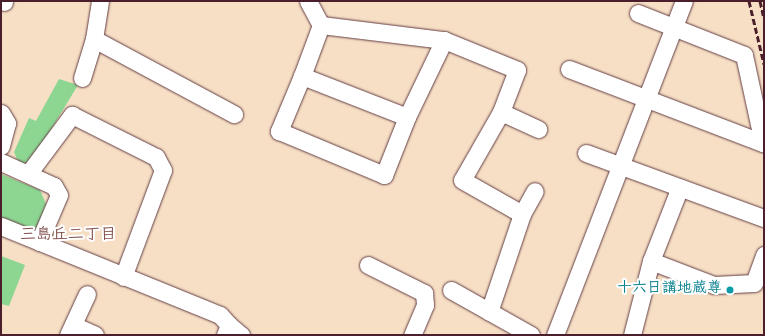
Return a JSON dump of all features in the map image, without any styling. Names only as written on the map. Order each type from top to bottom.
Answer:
[{"type":"street","points":[[82,78],[94,39],[100,1]]},
{"type":"street","points":[[308,1],[321,24],[302,76],[279,131],[384,175],[407,118],[444,40]]},
{"type":"street","points":[[555,335],[684,1]]},
{"type":"street","points":[[569,69],[763,143],[744,55],[638,13]]},
{"type":"street","points":[[321,24],[444,40],[517,70],[501,112],[462,180],[522,214]]},
{"type":"street","points":[[94,39],[234,114]]},
{"type":"street","points":[[302,76],[407,118]]},
{"type":"street","points":[[1,112],[7,123],[1,146]]},
{"type":"street","points":[[501,112],[538,129]]},
{"type":"street","points":[[28,174],[72,115],[156,157],[163,170],[123,277]]},
{"type":"street","points":[[586,153],[764,218]]},
{"type":"street","points":[[1,162],[54,186],[59,195],[39,242]]},
{"type":"street","points":[[632,335],[651,262],[680,187]]},
{"type":"street","points":[[489,312],[522,214],[535,191]]},
{"type":"street","points":[[1,226],[123,277],[220,315],[232,332]]},
{"type":"street","points":[[651,262],[714,285],[754,283],[764,255]]},
{"type":"street","points":[[368,265],[424,293],[425,305],[412,335]]},
{"type":"street","points":[[451,290],[531,335]]},
{"type":"street","points":[[87,294],[70,330],[95,335]]},
{"type":"green space","points":[[59,79],[78,85],[32,161],[19,164],[14,152],[29,118],[36,121]]},
{"type":"green space","points":[[1,174],[40,190],[46,204],[35,232],[1,218]]},
{"type":"green space","points":[[1,256],[25,265],[9,306],[1,304]]},
{"type":"railway","points":[[749,1],[764,64]]},
{"type":"railway","points":[[760,1],[764,18]]},
{"type":"place","name":"十六日講地蔵尊","points":[[730,290]]},
{"type":"district","name":"三島丘二丁目","points":[[68,236]]}]
